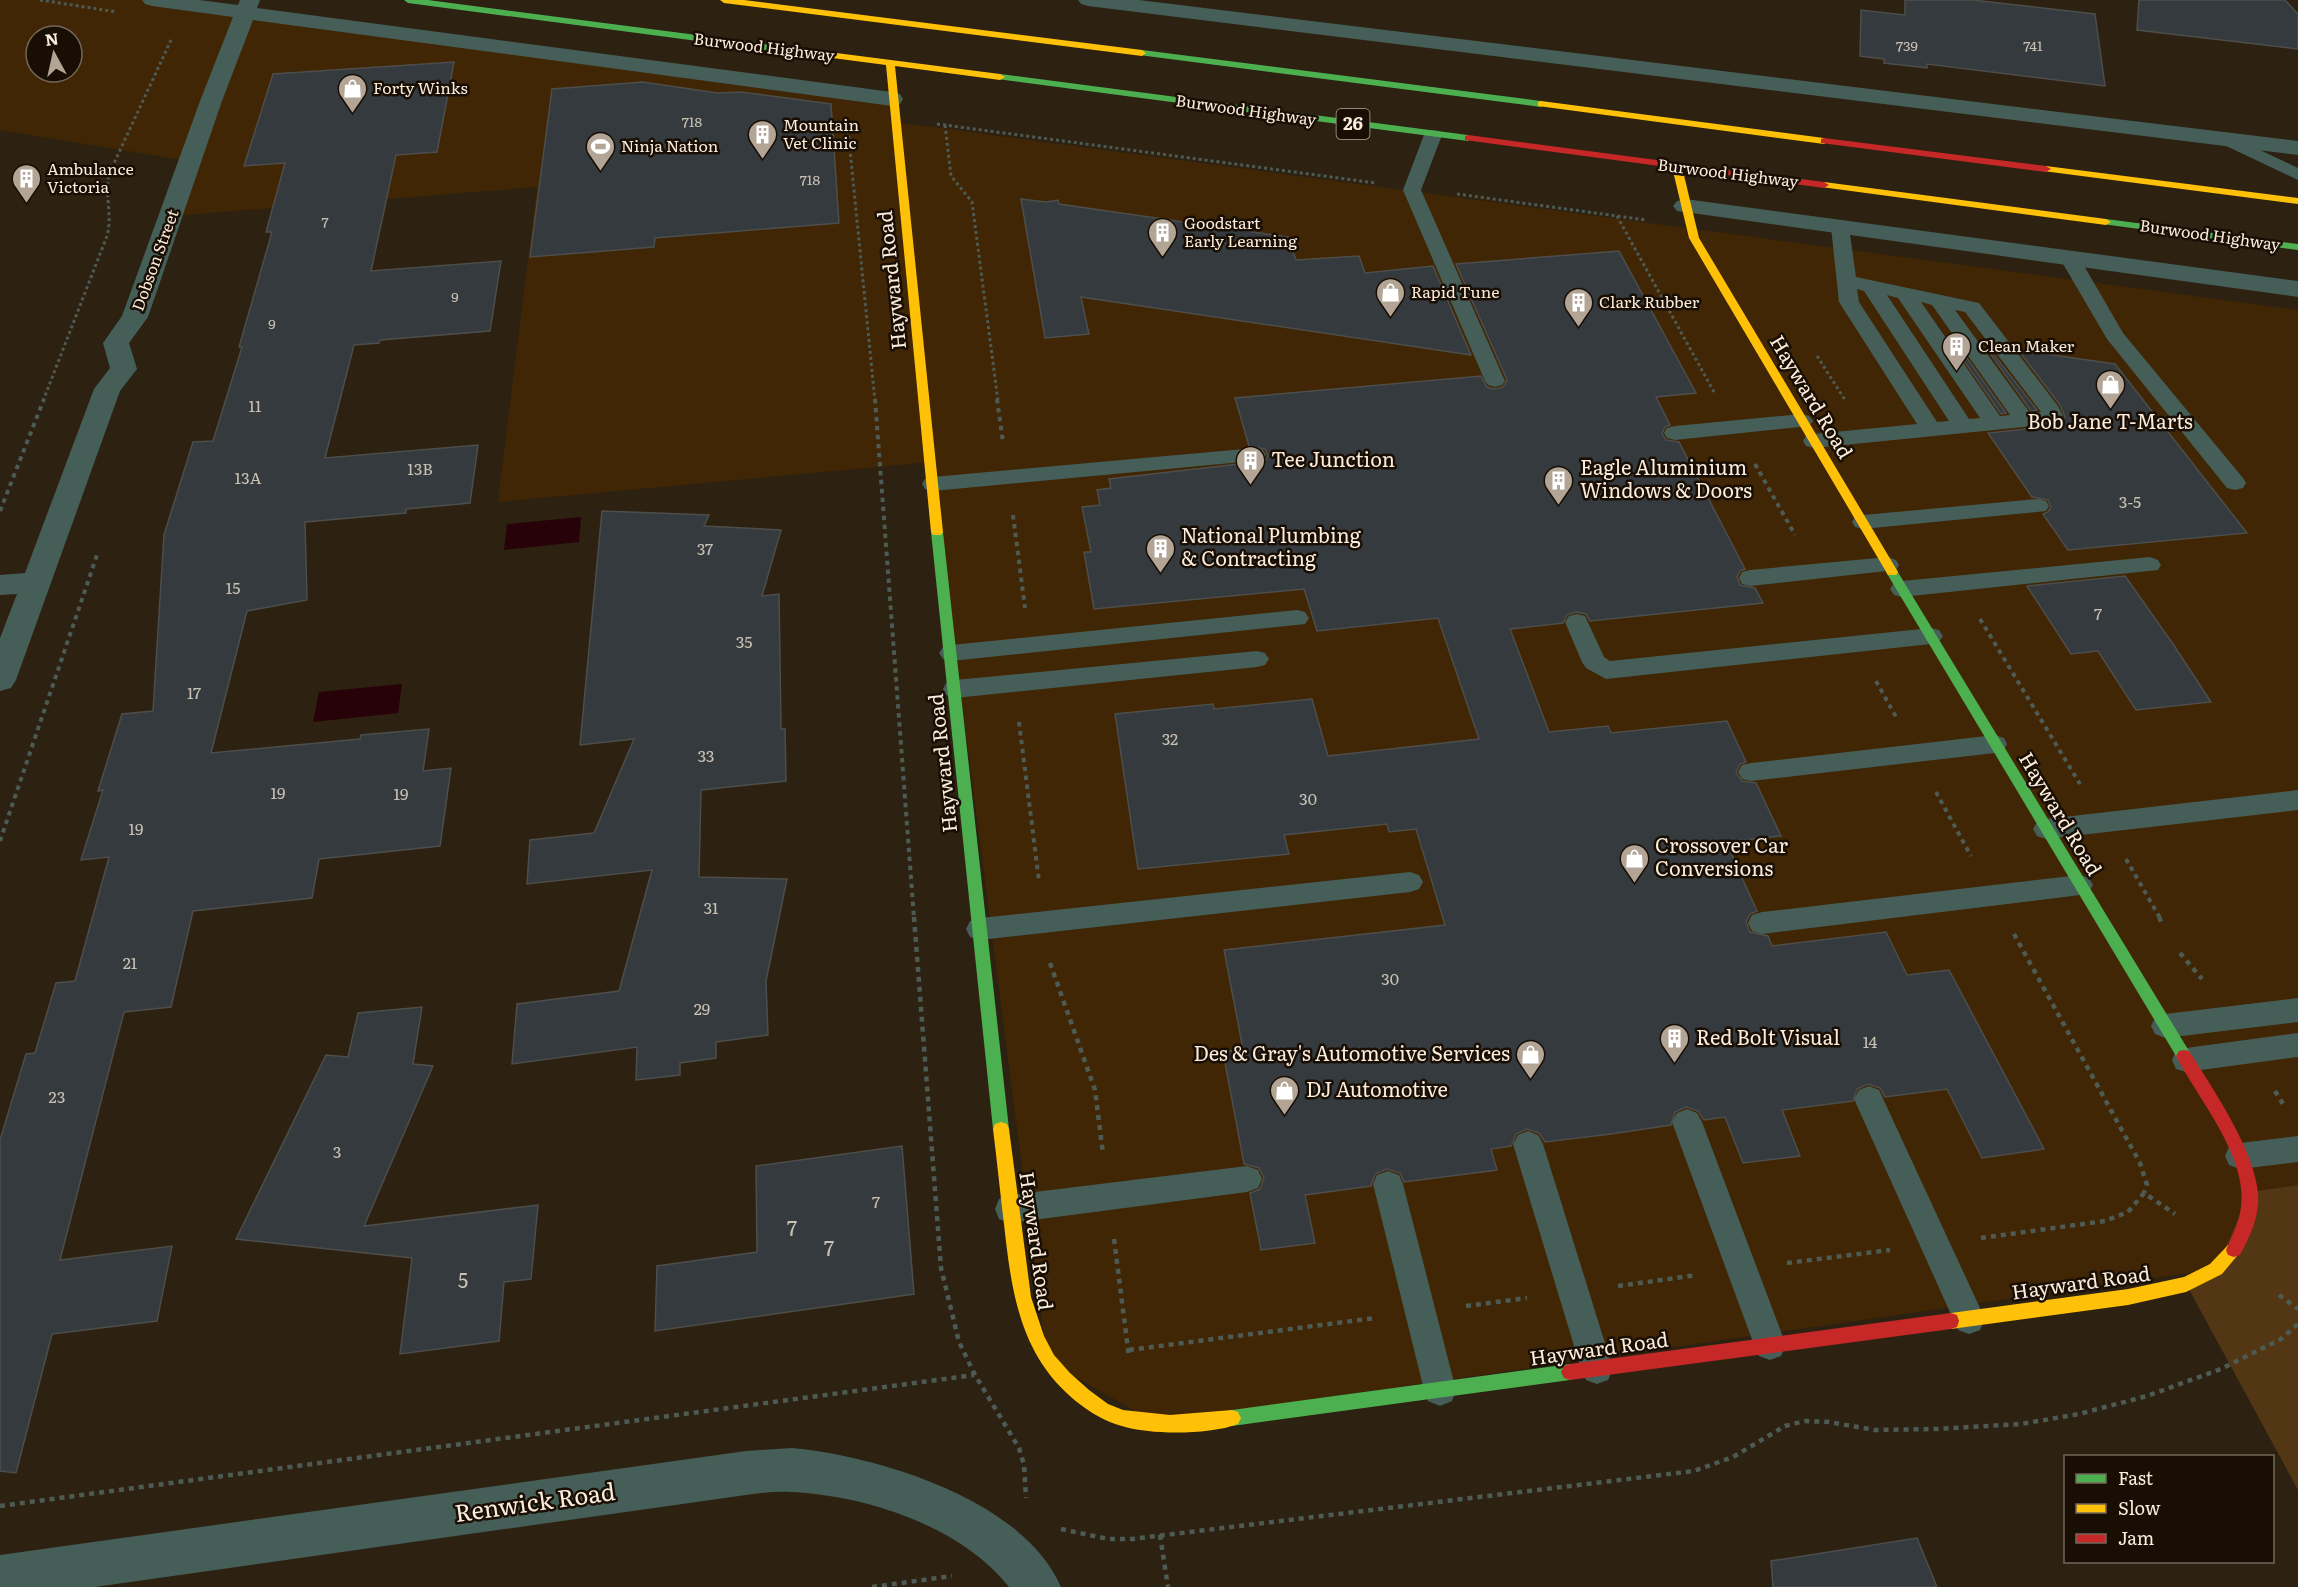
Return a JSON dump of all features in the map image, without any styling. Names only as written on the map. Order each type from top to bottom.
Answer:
[{"type":"main road","name":"Burwood Highway","points":[[408,0],[2298,247]]},
{"type":"main road","name":"26","points":[[724,0],[2298,201]]},
{"type":"main road","name":"Hayward Road","points":[[890,63],[1018,1284],[1028,1324],[1047,1361],[1074,1391],[1110,1414],[1155,1422],[1207,1421],[2159,1292],[2186,1284],[2216,1269],[2236,1246],[2247,1219],[2250,1192],[2240,1156],[2186,1060],[1694,238],[1677,167]]},
{"type":"street","name":"Burwood Highway","points":[[152,0],[248,6],[892,99]]},
{"type":"street","points":[[1088,0],[2298,148]]},
{"type":"street","name":"Dobson Street","points":[[0,680],[107,389],[124,369],[116,343],[135,317],[211,101],[248,6]]},
{"type":"street","name":"Burwood Highway","points":[[1685,206],[2298,289]]},
{"type":"street","points":[[0,585],[36,582]]},
{"type":"street","name":"Renwick Road","points":[[0,1578],[746,1473],[792,1470],[839,1475],[882,1487],[923,1501],[970,1522],[1003,1549],[1038,1587]]},
{"type":"lane","points":[[1433,135],[1412,188],[1494,381]]},
{"type":"lane","points":[[2228,140],[2298,175]]},
{"type":"lane","points":[[1840,227],[1849,302],[1931,429]]},
{"type":"lane","points":[[2069,257],[2114,335],[2235,483]]},
{"type":"lane","points":[[1814,441],[2024,420],[2049,417],[2052,413],[1977,310],[1966,304],[1845,281]]},
{"type":"lane","points":[[1871,286],[1963,426]]},
{"type":"lane","points":[[1904,292],[1994,423]]},
{"type":"lane","points":[[1938,299],[2024,420]]},
{"type":"lane","points":[[1675,433],[1802,421]]},
{"type":"lane","points":[[933,484],[1255,454]]},
{"type":"lane","points":[[1863,522],[2038,506]]},
{"type":"lane","points":[[1750,578],[1888,565]]},
{"type":"lane","points":[[1902,589],[2150,565]]},
{"type":"lane","points":[[951,653],[1297,618]]},
{"type":"lane","points":[[1578,622],[1594,662],[1606,670],[1931,636]]},
{"type":"lane","points":[[955,689],[1257,659]]},
{"type":"lane","points":[[1751,772],[1995,744]]},
{"type":"lane","points":[[2046,829],[2298,800]]},
{"type":"lane","points":[[980,929],[1410,882]]},
{"type":"lane","points":[[1762,923],[2080,885]]},
{"type":"lane","points":[[2165,1026],[2298,1010]]},
{"type":"lane","points":[[2186,1060],[2298,1045]]},
{"type":"lane","points":[[1869,1099],[1969,1319]]},
{"type":"lane","points":[[1687,1122],[1770,1345]]},
{"type":"lane","points":[[1528,1144],[1597,1369]]},
{"type":"lane","points":[[2240,1156],[2298,1149]]},
{"type":"lane","points":[[1010,1209],[1247,1179]]},
{"type":"lane","points":[[1388,1184],[1440,1390]]},
{"type":"path","points":[[0,511],[112,223],[105,194],[109,174],[174,33]]},
{"type":"path","points":[[848,123],[876,414],[941,1268],[958,1342],[1019,1448],[1024,1465],[1026,1507]]},
{"type":"path","points":[[933,123],[1654,221]]},
{"type":"path","points":[[945,125],[951,176],[972,202],[1028,632],[1025,645]]},
{"type":"path","points":[[1617,216],[1816,572]]},
{"type":"path","points":[[1816,355],[1867,436]]},
{"type":"path","points":[[1958,584],[2154,903],[2168,934]]},
{"type":"path","points":[[1129,1350],[1935,1245],[2105,1221],[2133,1210],[2147,1185],[2140,1163],[1856,644]]},
{"type":"path","points":[[1018,683],[1016,696],[1051,972],[1095,1090],[1129,1357]]},
{"type":"path","points":[[2178,951],[2218,999],[2230,1018]]},
{"type":"path","points":[[2251,1051],[2286,1109]]},
{"type":"path","points":[[2144,1193],[2175,1214]]},
{"type":"path","points":[[2279,1295],[2298,1309]]},
{"type":"path","points":[[1054,1528],[1108,1539],[1132,1539],[1694,1471],[1732,1457],[1761,1437],[1786,1425],[1806,1421],[1870,1429],[1920,1429],[1983,1427],[2056,1419],[2122,1402],[2240,1362],[2276,1343],[2298,1324]]},
{"type":"path","points":[[0,1506],[975,1375]]},
{"type":"path","points":[[1161,1535],[1168,1587]]},
{"type":"path","points":[[872,1587],[962,1574]]},
{"type":"shaded area","points":[[0,0],[152,0],[892,99],[895,122],[2298,310],[2298,1185],[2250,1192],[2216,1269],[1155,1422],[1047,1361],[931,462],[498,502],[537,187],[171,216],[189,161],[0,130]]},
{"type":"shaded area","points":[[581,517],[579,542],[504,550],[507,524]]},
{"type":"shaded area","points":[[402,684],[398,713],[313,722],[319,692]]},
{"type":"shaded area","points":[[2298,1185],[2298,1490],[2186,1284],[2216,1269],[2250,1192]]},
{"type":"building","points":[[1905,0],[1973,0],[2095,14],[2105,86],[1927,64],[1927,68],[1884,63],[1884,59],[1860,56],[1861,10],[1905,15]]},
{"type":"building","points":[[2139,0],[2285,0],[2298,14],[2298,49],[2137,30]]},
{"type":"building","points":[[454,62],[437,152],[396,155],[371,271],[501,261],[490,331],[380,340],[379,343],[354,345],[325,458],[478,445],[470,503],[406,509],[406,513],[305,522],[307,600],[247,611],[211,753],[360,739],[361,735],[429,729],[423,771],[451,768],[440,846],[319,859],[312,898],[193,911],[171,1007],[124,1012],[60,1260],[172,1246],[157,1321],[52,1334],[16,1473],[0,1471],[0,1140],[26,1054],[35,1053],[56,983],[75,981],[109,857],[81,860],[103,790],[98,791],[122,714],[153,711],[164,535],[193,442],[213,441],[242,347],[239,347],[272,232],[266,232],[285,163],[244,166],[273,74]]},
{"type":"building","points":[[643,82],[717,93],[741,92],[831,104],[839,223],[655,238],[654,247],[530,257],[552,89]]},
{"type":"building","name":"Goodstart Early Learning","points":[[1021,199],[1046,202],[1058,200],[1059,204],[1288,237],[1296,260],[1359,256],[1365,273],[1433,266],[1471,355],[1081,297],[1089,334],[1045,338]]},
{"type":"building","points":[[1619,251],[1696,393],[1656,397],[1670,425],[1665,427],[1662,434],[1666,440],[1679,442],[1745,569],[1740,571],[1737,577],[1740,585],[1755,588],[1763,603],[1590,621],[1586,614],[1576,612],[1567,615],[1563,623],[1510,629],[1549,732],[1608,726],[1611,733],[1727,721],[1746,762],[1740,764],[1736,773],[1742,781],[1756,783],[1781,836],[1726,842],[1757,911],[1750,914],[1746,922],[1750,932],[1768,936],[1772,946],[1886,932],[1907,975],[1949,970],[2044,1149],[1982,1158],[1947,1089],[1885,1097],[1880,1088],[1868,1084],[1857,1089],[1853,1101],[1782,1110],[1800,1156],[1743,1163],[1725,1117],[1704,1120],[1698,1111],[1686,1107],[1675,1112],[1671,1125],[1611,1134],[1545,1142],[1539,1133],[1527,1129],[1516,1134],[1511,1146],[1491,1149],[1497,1170],[1404,1182],[1400,1173],[1387,1169],[1375,1174],[1371,1186],[1305,1195],[1315,1243],[1261,1250],[1250,1193],[1260,1189],[1264,1178],[1259,1168],[1244,1164],[1223,1052],[1243,1049],[1224,950],[1445,925],[1416,829],[1389,832],[1387,824],[1284,835],[1289,854],[1138,869],[1115,714],[1213,704],[1214,709],[1312,699],[1328,756],[1479,739],[1438,618],[1317,631],[1304,589],[1094,609],[1084,552],[1091,552],[1082,507],[1100,505],[1097,490],[1111,488],[1109,479],[1265,461],[1268,456],[1265,449],[1249,446],[1235,398],[1481,376],[1487,387],[1494,389],[1503,387],[1507,380],[1456,264]]},
{"type":"building","points":[[2018,350],[2115,364],[2247,533],[2068,550],[2043,514],[2051,507],[2048,500],[2032,497],[1988,433],[2046,427],[2060,423],[2065,417],[2060,405]]},
{"type":"building","points":[[1989,352],[1992,352],[2037,410],[2031,411]]},
{"type":"building","points":[[1964,354],[2006,413],[2001,414],[1960,355]]},
{"type":"building","points":[[602,511],[709,515],[704,526],[781,530],[762,596],[779,594],[781,729],[785,729],[786,781],[701,790],[699,877],[787,879],[766,981],[768,1035],[716,1042],[716,1058],[680,1063],[680,1075],[636,1080],[637,1047],[512,1064],[517,1004],[619,991],[652,870],[527,884],[530,840],[594,833],[634,739],[580,745]]},
{"type":"building","points":[[2125,576],[2211,702],[2136,710],[2098,651],[2071,654],[2027,586]]},
{"type":"building","points":[[422,1007],[413,1064],[433,1066],[364,1226],[538,1205],[531,1279],[504,1282],[499,1341],[400,1354],[412,1258],[236,1239],[326,1055],[348,1057],[358,1013]]},
{"type":"building","points":[[902,1146],[914,1294],[655,1331],[657,1266],[757,1252],[756,1166]]},
{"type":"building","points":[[1917,1538],[1937,1587],[1773,1587],[1771,1561]]},
{"type":"traffic: fast","points":[[408,0],[774,48]]},
{"type":"traffic: fast","points":[[1142,53],[1541,104]]},
{"type":"traffic: fast","points":[[1000,77],[1468,138]]},
{"type":"traffic: fast","points":[[2106,222],[2298,247]]},
{"type":"traffic: fast","points":[[937,532],[1001,1129]]},
{"type":"traffic: fast","points":[[1892,572],[2184,1056]]},
{"type":"traffic: fast","points":[[1232,1418],[1570,1372]]},
{"type":"traffic: slow","points":[[724,0],[1142,53]]},
{"type":"traffic: slow","points":[[774,48],[1000,77]]},
{"type":"traffic: slow","points":[[890,63],[937,532]]},
{"type":"traffic: slow","points":[[1541,104],[1824,141]]},
{"type":"traffic: slow","points":[[1677,167],[1694,238],[1892,572]]},
{"type":"traffic: slow","points":[[2046,169],[2298,201]]},
{"type":"traffic: slow","points":[[1824,185],[2106,222]]},
{"type":"traffic: slow","points":[[1001,1129],[1022,1297],[1028,1319],[1048,1361],[1064,1379],[1092,1403],[1123,1419],[1170,1423],[1232,1418]]},
{"type":"traffic: slow","points":[[1951,1321],[2128,1297],[2186,1284],[2216,1269],[2234,1250]]},
{"type":"traffic: jam","points":[[1468,138],[1824,185]]},
{"type":"traffic: jam","points":[[1824,141],[2046,169]]},
{"type":"traffic: jam","points":[[2184,1056],[2233,1142],[2247,1178],[2250,1193],[2248,1215],[2244,1230],[2234,1250]]},
{"type":"traffic: jam","points":[[1570,1372],[1951,1321]]},
{"type":"place","name":"Forty Winks","points":[[352,114]]},
{"type":"place","name":"Mountain Vet Clinic","points":[[762,160]]},
{"type":"place","name":"Ninja Nation","points":[[600,172]]},
{"type":"place","name":"Ambulance Victoria","points":[[26,204]]},
{"type":"place","name":"Goodstart Early Learning","points":[[1163,258]]},
{"type":"place","name":"Rapid Tune","points":[[1390,318]]},
{"type":"place","name":"Clark Rubber","points":[[1578,328]]},
{"type":"place","name":"Clean Maker","points":[[1957,372]]},
{"type":"place","name":"Bob Jane T-Marts","points":[[2110,410]]},
{"type":"place","name":"Tee Junction","points":[[1250,486]]},
{"type":"place","name":"Eagle Aluminium Windows & Doors","points":[[1559,506]]},
{"type":"place","name":"National Plumbing & Contracting","points":[[1160,574]]},
{"type":"place","name":"Crossover Car Conversions","points":[[1634,884]]},
{"type":"place","name":"Red Bolt Visual","points":[[1675,1064]]},
{"type":"place","name":"Des & Gray's Automotive Services","points":[[1531,1080]]},
{"type":"place","name":"DJ Automotive","points":[[1285,1116]]}]
